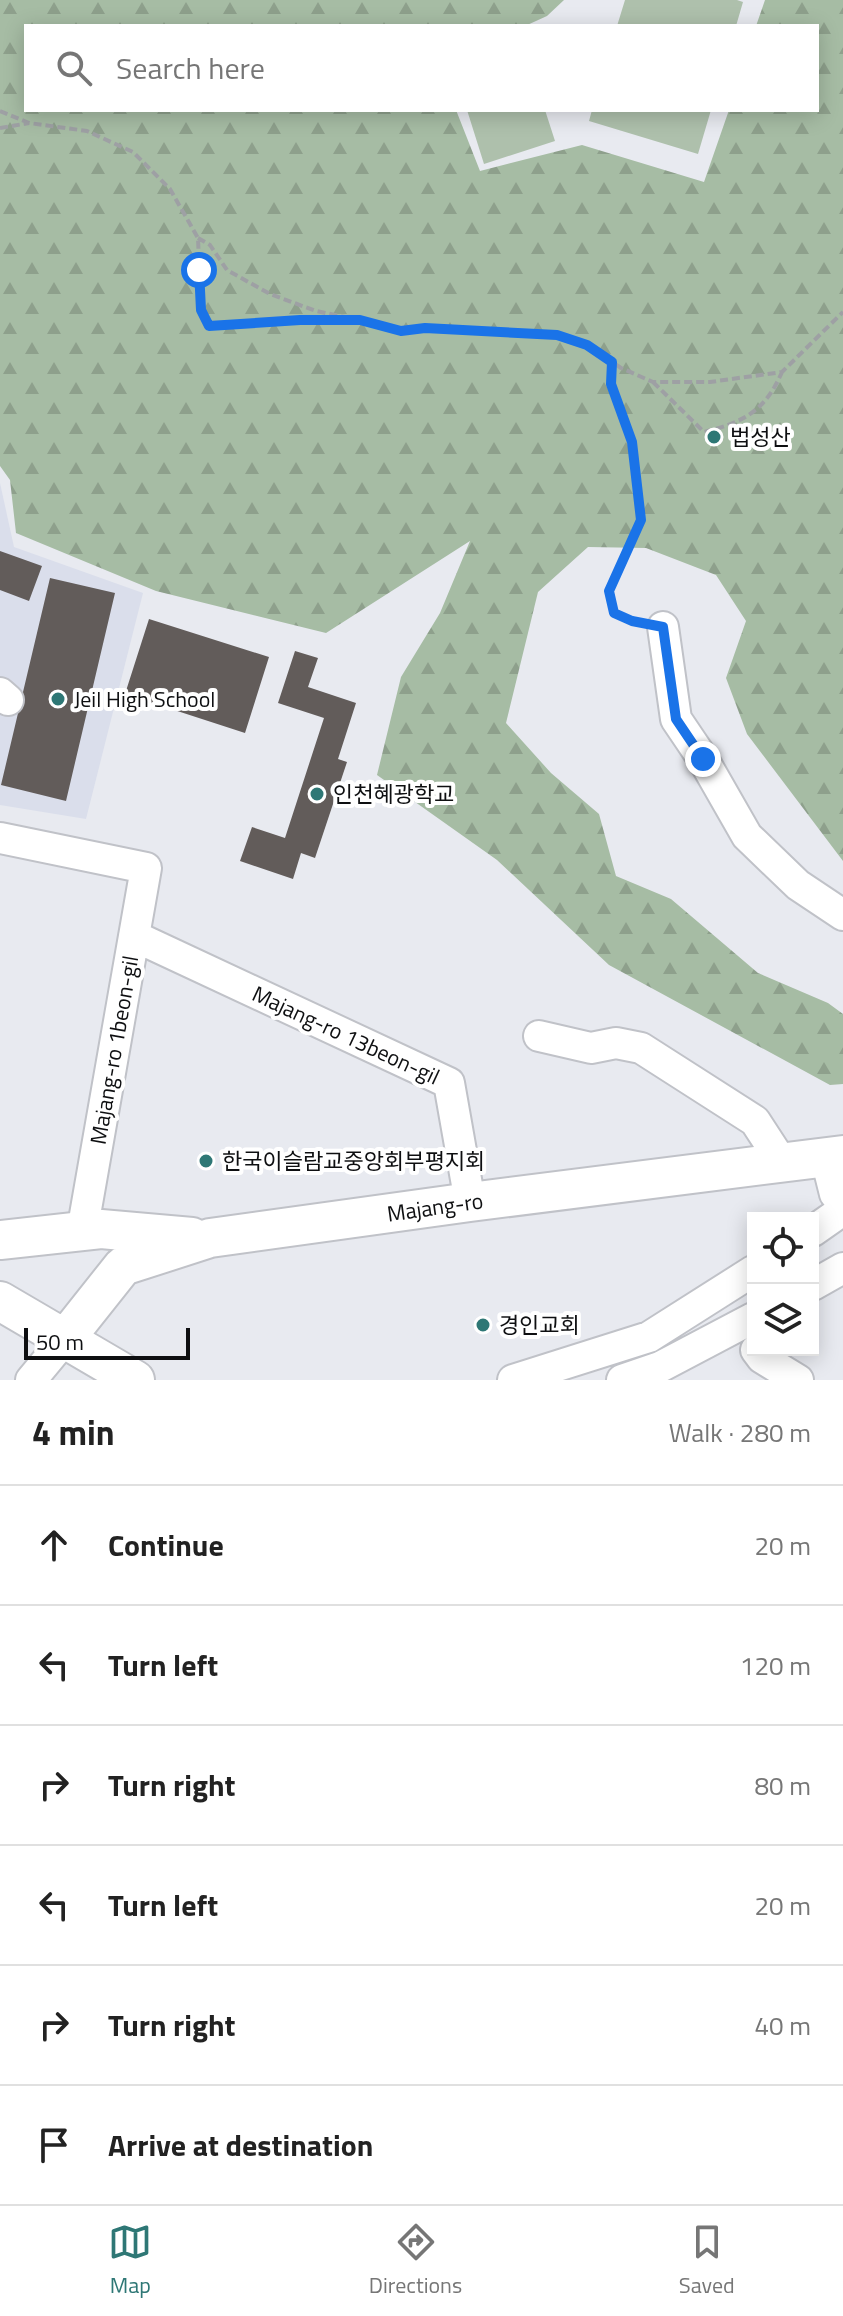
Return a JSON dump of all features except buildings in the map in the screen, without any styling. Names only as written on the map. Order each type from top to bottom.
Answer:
[{"type":"main road","name":"Majang-ro","points":[[65,1339],[123,1266],[210,1238],[837,1157]]},
{"type":"main road","points":[[0,1240],[101,1229],[210,1238]]},
{"type":"main road","points":[[0,1301],[135,1380]]},
{"type":"street","points":[[663,627],[676,719],[747,836],[798,885],[843,915]]},
{"type":"street","name":"Majang-ro 1beon-gil","points":[[0,838],[146,868],[82,1232]]},
{"type":"street","name":"Majang-ro 13beon-gil","points":[[134,936],[449,1083],[470,1202]]},
{"type":"street","points":[[539,1036],[591,1048],[616,1043],[641,1048],[755,1121],[783,1164]]},
{"type":"street","points":[[837,1157],[835,1194],[843,1204]]},
{"type":"street","points":[[819,1227],[843,1210]]},
{"type":"street","points":[[815,1284],[843,1268]]},
{"type":"street","points":[[513,1380],[649,1337],[747,1275]]},
{"type":"street","points":[[622,1380],[747,1336]]},
{"type":"street","points":[[31,1380],[65,1339]]},
{"type":"street","points":[[761,1356],[798,1380]]},
{"type":"path","points":[[0,111],[29,123],[87,131],[133,152],[170,189],[198,238],[201,310],[209,326],[360,320]]},
{"type":"path","points":[[0,128],[29,123]]},
{"type":"path","points":[[198,238],[210,245],[227,270],[270,294],[316,311],[401,331],[425,328],[557,335],[587,345],[612,362],[653,382],[704,432],[738,423],[772,395],[782,372],[843,312]]},
{"type":"path","points":[[612,362],[611,384],[632,442],[641,520],[609,591],[614,613],[632,621],[663,627]]},
{"type":"path","points":[[653,382],[710,382],[782,372]]},
{"type":"shaded area","name":"Jeil High School","points":[[0,483],[14,547],[143,593],[86,819],[0,805]]},
{"type":"green space","points":[[0,0],[564,0],[547,16],[529,24],[24,24],[24,112],[457,112],[480,171],[582,145],[704,182],[728,112],[819,112],[819,24],[757,24],[765,0],[843,0],[843,861],[747,734],[726,678],[746,621],[716,575],[646,548],[588,547],[538,592],[506,723],[551,773],[599,814],[616,876],[671,899],[758,973],[828,1003],[843,1014],[843,1084],[830,1085],[609,965],[497,860],[377,775],[401,677],[440,613],[470,541],[326,633],[156,591],[16,533],[10,480],[0,466]]},
{"type":"green space","points":[[625,0],[743,2],[737,24],[618,24]]},
{"type":"green space","points":[[468,112],[546,112],[555,141],[484,164]]},
{"type":"green space","points":[[591,112],[710,112],[698,154],[589,121]]},
{"type":"place","name":"법성산","points":[[714,437]]},
{"type":"place","name":"Jeil High School","points":[[58,699]]},
{"type":"place","name":"인천혜광학교","points":[[317,794]]},
{"type":"place","name":"한국이슬람교중앙회부평지회","points":[[206,1161]]},
{"type":"place","name":"경인교회","points":[[483,1325]]},
{"type":"route","points":[[199,270],[201,310],[209,326],[360,320],[401,331],[425,328],[557,335],[587,345],[612,362],[611,384],[632,442],[641,520],[609,591],[614,613],[632,621],[663,627],[676,719],[703,759]]}]
